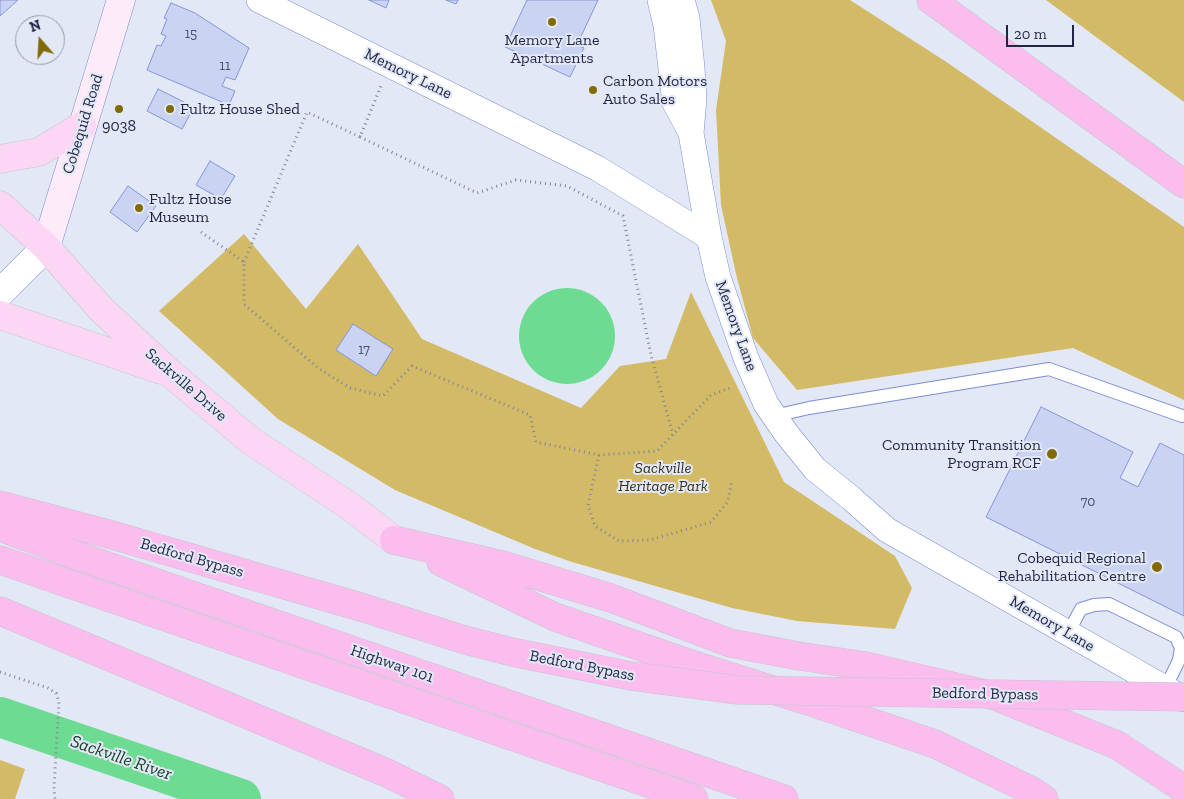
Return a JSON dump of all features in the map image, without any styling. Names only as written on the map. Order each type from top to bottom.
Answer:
[{"type":"highway","points":[[931,0],[1184,184]]},
{"type":"highway","name":"Bedford Bypass","points":[[0,505],[112,535],[364,608],[465,640],[512,652],[632,676],[738,690],[1178,695]]},
{"type":"highway","name":"Highway 101","points":[[0,527],[80,557],[784,799]]},
{"type":"highway","points":[[394,540],[502,565],[602,595],[730,643],[866,666],[995,696],[1117,745],[1184,789]]},
{"type":"highway","points":[[394,540],[555,617],[935,744],[1037,794]]},
{"type":"highway","name":"Highway 101","points":[[0,560],[694,799]]},
{"type":"highway","points":[[0,611],[387,773],[440,799]]},
{"type":"main road","name":"Cobequid Road","points":[[46,247],[121,0]]},
{"type":"main road","points":[[0,159],[39,152],[82,126]]},
{"type":"main road","name":"Sackville Drive","points":[[0,205],[46,247],[102,310],[170,373],[251,441],[348,505],[394,540]]},
{"type":"main road","points":[[0,314],[170,373]]},
{"type":"street","name":"Memory Lane","points":[[259,0],[597,168],[709,237],[718,277],[746,358],[766,404],[815,469],[887,530],[1178,695]]},
{"type":"street","points":[[660,0],[666,25],[675,103],[691,133]]},
{"type":"street","points":[[682,0],[687,18],[692,68],[694,99],[691,133],[709,237]]},
{"type":"street","points":[[0,293],[46,247]]},
{"type":"lane","points":[[774,416],[809,408],[1049,370],[1182,416]]},
{"type":"lane","points":[[1068,633],[1081,610],[1094,605],[1109,604],[1176,637],[1181,648],[1178,695]]},
{"type":"path","points":[[360,137],[389,65]]},
{"type":"path","points":[[673,435],[651,355],[623,216],[567,186],[516,180],[476,193],[307,112],[244,262],[244,304],[318,368],[350,388],[383,396],[412,366],[530,415],[536,442],[599,455],[658,451],[712,395],[755,379]]},
{"type":"path","points":[[201,232],[244,262]]},
{"type":"path","points":[[599,455],[588,505],[594,526],[619,541],[650,540],[710,522],[727,503],[732,481]]},
{"type":"path","points":[[0,672],[48,688],[56,693],[59,702],[55,799]]},
{"type":"green space","points":[[711,0],[850,0],[948,63],[1184,227],[1184,400],[1073,348],[797,390],[753,338],[736,274],[721,205],[716,110],[726,41]]},
{"type":"green space","points":[[1046,0],[1184,0],[1184,102]]},
{"type":"green space","name":"Sackville Heritage Park","points":[[244,234],[306,309],[358,244],[422,339],[581,408],[620,366],[666,359],[691,292],[784,482],[895,556],[912,588],[895,629],[797,621],[732,608],[572,562],[535,549],[395,490],[278,419],[159,311]]},
{"type":"green space","points":[[0,760],[25,769],[15,799],[0,799]]},
{"type":"shaded area","points":[[567,288],[586,291],[601,302],[612,317],[615,336],[612,355],[601,370],[586,381],[567,384],[548,381],[533,370],[522,355],[519,336],[522,317],[533,302],[548,291]]},
{"type":"building","points":[[0,0],[18,0],[0,16]]},
{"type":"building","points":[[369,0],[389,0],[386,8]]},
{"type":"building","points":[[446,0],[458,0],[456,4]]},
{"type":"building","name":"Memory Lane Apartments","points":[[527,0],[598,0],[577,45],[584,48],[570,77],[505,47]]},
{"type":"building","points":[[171,3],[195,13],[249,48],[235,80],[226,77],[222,86],[235,91],[229,105],[147,70],[157,45],[161,46],[166,36],[161,34],[167,19],[164,18]]},
{"type":"building","name":"Fultz House Shed","points":[[158,89],[194,107],[182,129],[147,111]]},
{"type":"building","points":[[210,161],[235,176],[221,199],[196,185]]},
{"type":"building","points":[[128,186],[156,206],[137,232],[110,212]]},
{"type":"building","points":[[353,324],[393,349],[376,376],[336,350]]},
{"type":"building","points":[[1041,407],[1133,452],[1120,478],[1138,487],[1160,443],[1184,455],[1184,616],[986,517]]},
{"type":"waterway","name":"Sackville River","points":[[0,717],[241,799]]},
{"type":"place","name":"Memory Lane Apartments","points":[[552,22]]},
{"type":"place","name":"Carbon Motors Auto Sales","points":[[593,90]]},
{"type":"place","name":"9038","points":[[119,109]]},
{"type":"place","name":"Fultz House Shed","points":[[170,109]]},
{"type":"place","name":"Fultz House Museum","points":[[139,208]]},
{"type":"place","name":"Community Transition Program RCF","points":[[1052,454]]},
{"type":"place","name":"Cobequid Regional Rehabilitation Centre","points":[[1157,567]]}]
